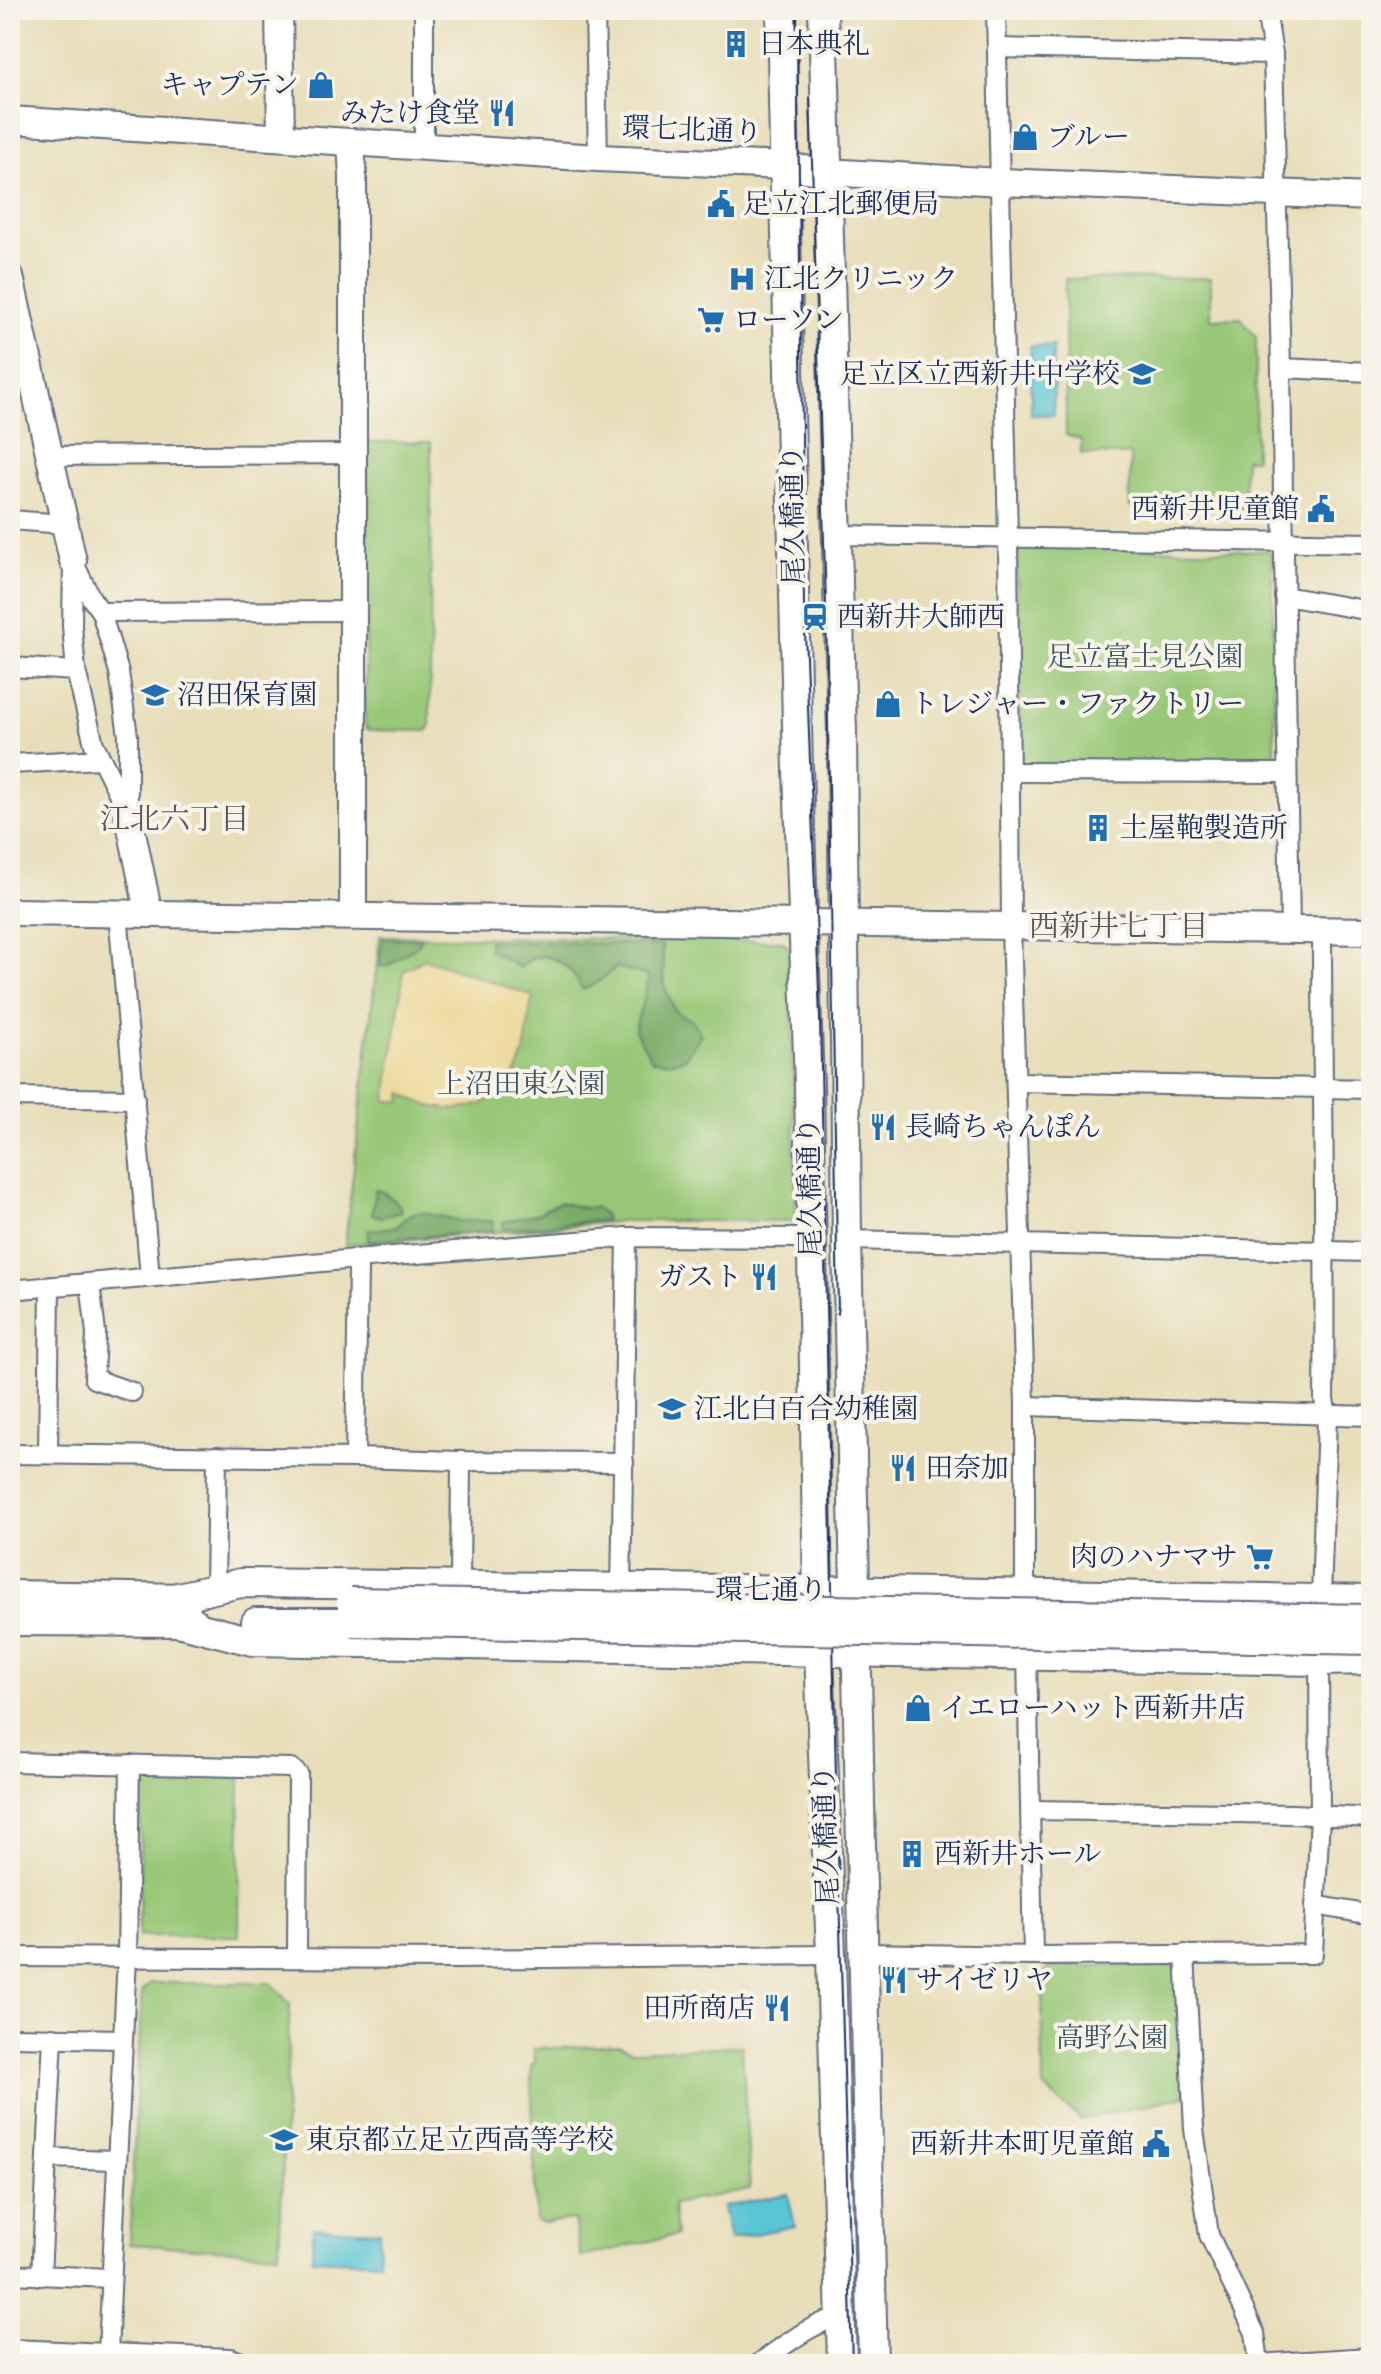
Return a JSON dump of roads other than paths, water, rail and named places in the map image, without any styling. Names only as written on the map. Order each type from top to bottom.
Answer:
[{"type":"main road","name":"尾久橋通り","points":[[781,10],[819,1652],[842,2364]]},
{"type":"main road","name":"尾久橋通り","points":[[823,10],[837,535],[847,1240],[873,2364]]},
{"type":"main road","name":"環七通り","points":[[176,1610],[215,1589],[241,1583],[1371,1600]]},
{"type":"main road","name":"環七通り","points":[[10,1595],[176,1610],[252,1641],[1371,1660]]},
{"type":"main road","name":"環七通り","points":[[10,1621],[176,1610],[1371,1619]]},
{"type":"main road","name":"環七通り","points":[[351,1612],[1371,1640]]},
{"type":"street","points":[[279,10],[281,137]]},
{"type":"street","points":[[424,10],[424,146]]},
{"type":"street","points":[[595,10],[598,158]]},
{"type":"street","points":[[996,10],[1008,537],[1011,926],[1025,1406],[1025,1593]]},
{"type":"street","points":[[1266,10],[1273,54],[1290,930]]},
{"type":"street","points":[[997,48],[1273,54]]},
{"type":"street","name":"環七北通り","points":[[10,120],[598,158],[785,166],[826,172],[1001,182],[1371,197]]},
{"type":"street","points":[[351,142],[353,916]]},
{"type":"street","points":[[10,277],[21,378],[50,456],[73,561],[101,612],[119,672],[127,717],[128,813],[149,914]]},
{"type":"street","points":[[1281,368],[1371,372]]},
{"type":"street","points":[[50,456],[352,454]]},
{"type":"street","points":[[10,520],[64,524]]},
{"type":"street","points":[[837,535],[1371,543]]},
{"type":"street","points":[[73,561],[72,626],[76,671],[94,744],[128,813]]},
{"type":"street","points":[[1284,596],[1371,611]]},
{"type":"street","points":[[101,612],[352,611]]},
{"type":"street","points":[[10,667],[76,671]]},
{"type":"street","points":[[10,764],[101,759]]},
{"type":"street","points":[[1010,772],[1287,773]]},
{"type":"street","points":[[10,912],[1371,931]]},
{"type":"street","points":[[118,913],[150,1277]]},
{"type":"street","points":[[1321,1599],[1327,1416],[1324,1399],[1326,1251],[1322,930]]},
{"type":"street","points":[[1017,1082],[1371,1089]]},
{"type":"street","points":[[10,1097],[135,1099]]},
{"type":"street","points":[[621,1589],[627,1237]]},
{"type":"street","points":[[10,1290],[627,1237],[811,1238]]},
{"type":"street","points":[[847,1240],[1371,1252]]},
{"type":"street","points":[[355,1458],[356,1259]]},
{"type":"street","points":[[90,1283],[96,1333],[94,1379],[132,1392]]},
{"type":"street","points":[[48,1454],[50,1287]]},
{"type":"street","points":[[1025,1406],[1371,1416]]},
{"type":"street","points":[[10,1454],[624,1462]]},
{"type":"street","points":[[215,1589],[217,1456]]},
{"type":"street","points":[[460,1586],[461,1461]]},
{"type":"street","points":[[1027,1655],[1033,1956]]},
{"type":"street","points":[[863,1953],[1033,1956],[1313,1954],[1320,1815],[1319,1661]]},
{"type":"street","points":[[10,1762],[291,1768],[298,1774],[297,1958]]},
{"type":"street","points":[[108,2352],[127,1957],[130,1764]]},
{"type":"street","points":[[1031,1810],[1371,1818]]},
{"type":"street","points":[[1315,1905],[1371,1915]]},
{"type":"street","points":[[1185,1954],[1194,2129],[1209,2235],[1255,2333],[1258,2363],[1371,2357]]},
{"type":"street","points":[[10,1957],[457,1959],[831,1955]]},
{"type":"street","points":[[10,2037],[122,2039]]},
{"type":"street","points":[[41,2276],[53,2037]]},
{"type":"street","points":[[47,2158],[117,2160]]},
{"type":"street","points":[[10,2274],[111,2278]]},
{"type":"street","points":[[758,2364],[802,2334],[840,2317]]},
{"type":"street","points":[[10,2349],[39,2357],[108,2352],[236,2362]]},
{"type":"water","points":[[1030,346],[1053,346],[1054,415],[1031,415]]},
{"type":"water","points":[[788,2194],[795,2226],[730,2239],[723,2207]]},
{"type":"water","points":[[313,2228],[380,2231],[379,2262],[312,2259]]},
{"type":"tram line","points":[[797,10],[804,605],[820,1018],[852,2364]]},
{"type":"tram line","points":[[810,98],[826,605],[838,1314]]},
{"type":"place","name":"日本典礼","points":[[736,44]]},
{"type":"place","name":"キャプテン","points":[[321,85]]},
{"type":"place","name":"みたけ食堂","points":[[502,113]]},
{"type":"place","name":"ブルー","points":[[1025,137]]},
{"type":"place","name":"足立江北郵便局","points":[[721,204]]},
{"type":"place","name":"江北クリニック","points":[[742,279]]},
{"type":"place","name":"ローソン","points":[[711,320]]},
{"type":"place","name":"足立区立西新井中学校","points":[[1142,374]]},
{"type":"place","name":"西新井児童館","points":[[1321,509]]},
{"type":"place","name":"西新井大師西","points":[[815,617]]},
{"type":"place","name":"沼田保育園","points":[[155,695]]},
{"type":"place","name":"トレジャー・ファクトリー","points":[[888,704]]},
{"type":"place","name":"土屋鞄製造所","points":[[1098,828]]},
{"type":"place","name":"長崎ちゃんぽん","points":[[883,1127]]},
{"type":"place","name":"ガスト","points":[[764,1277]]},
{"type":"place","name":"江北白百合幼稚園","points":[[672,1409]]},
{"type":"place","name":"田奈加","points":[[903,1468]]},
{"type":"place","name":"肉のハナマサ","points":[[1260,1557]]},
{"type":"place","name":"イエローハット西新井店","points":[[918,1708]]},
{"type":"place","name":"西新井ホール","points":[[912,1854]]},
{"type":"place","name":"サイゼリヤ","points":[[894,1980]]},
{"type":"place","name":"田所商店","points":[[777,2008]]},
{"type":"place","name":"東京都立足立西高等学校","points":[[284,2140]]},
{"type":"place","name":"西新井本町児童館","points":[[1156,2144]]},
{"type":"district","name":"江北六丁目","points":[[175,819]]},
{"type":"district","name":"西新井七丁目","points":[[1119,926]]},
{"type":"park label","name":"足立富士見公園","points":[[1145,657]]},
{"type":"park label","name":"上沼田東公園","points":[[521,1084]]},
{"type":"park label","name":"高野公園","points":[[1112,2038]]}]
